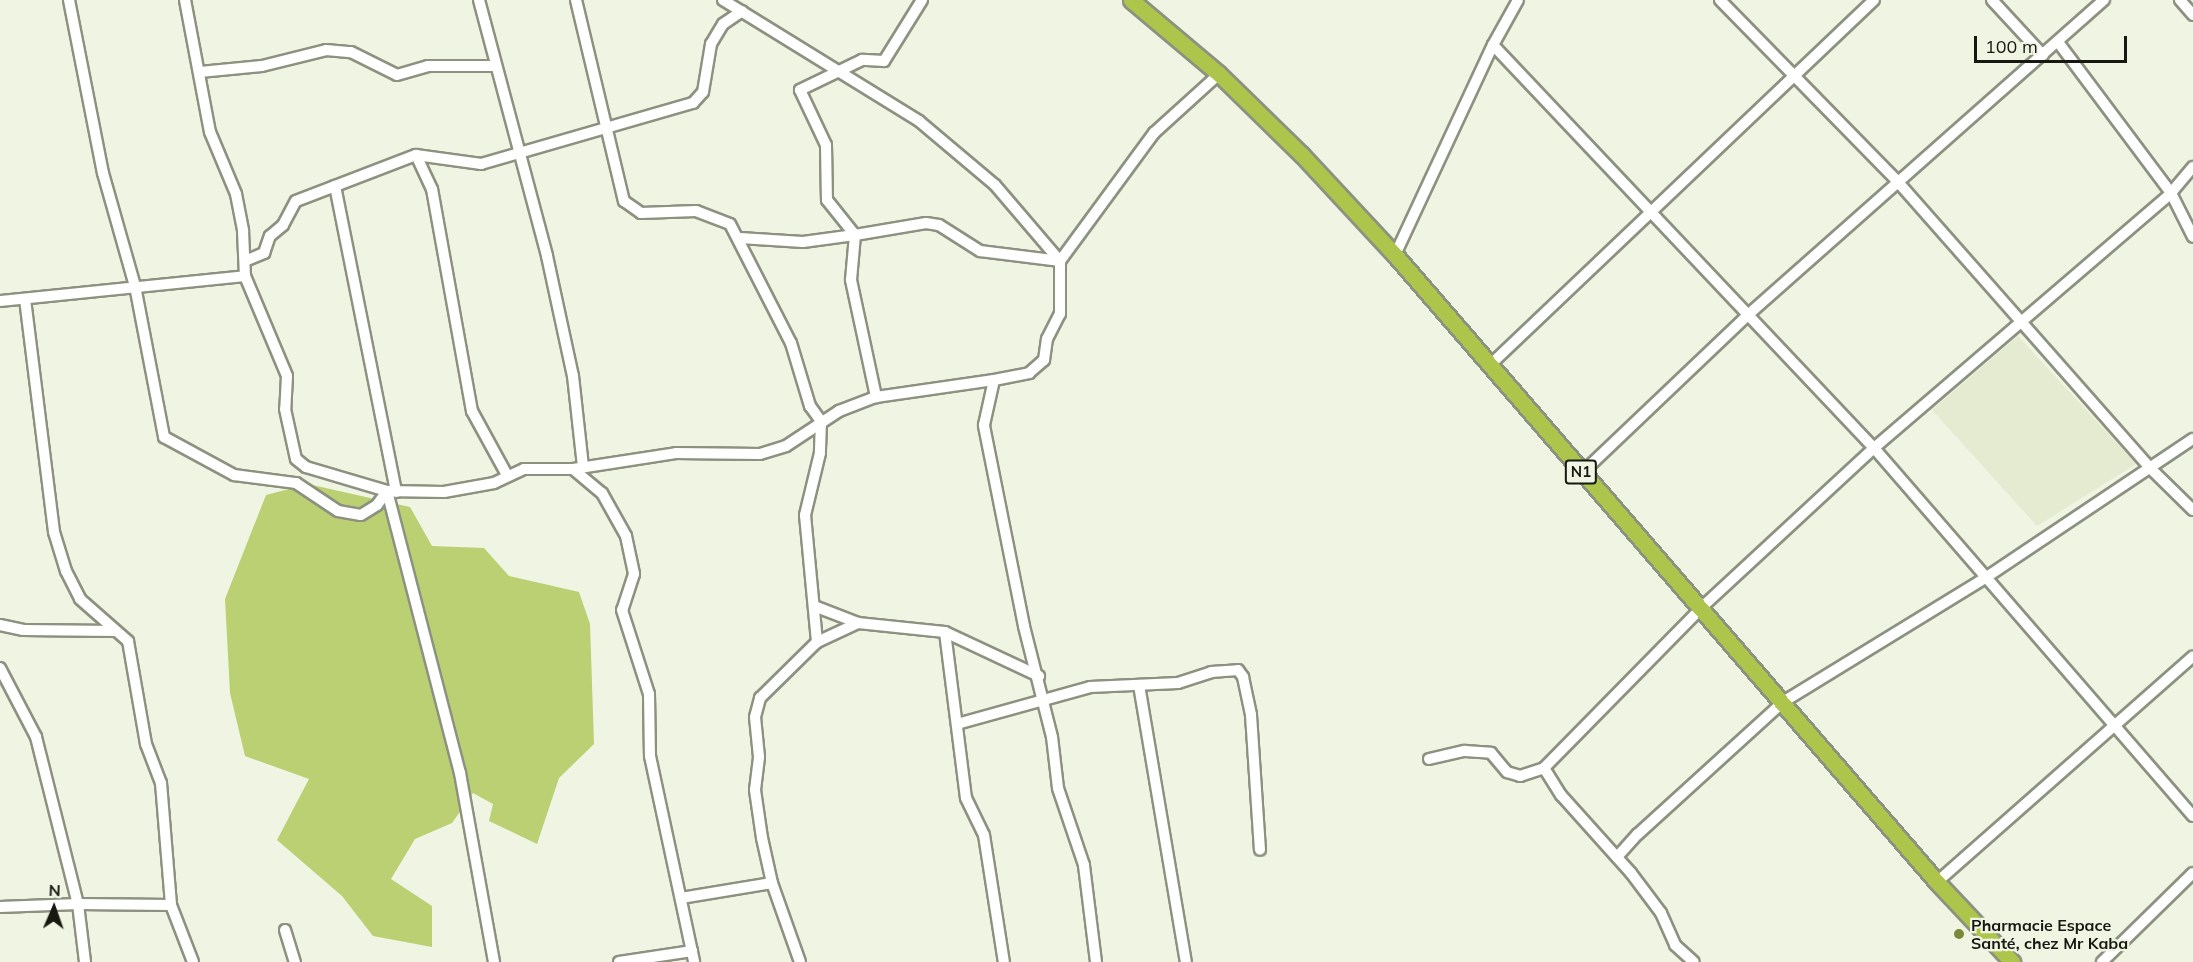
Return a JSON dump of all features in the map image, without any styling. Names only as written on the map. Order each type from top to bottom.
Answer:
[{"type":"highway","name":"N1","points":[[1131,0],[1219,74],[1302,155],[1395,255],[1937,882],[2012,962]]},
{"type":"street","points":[[69,0],[103,173],[135,286],[164,437],[234,476],[296,483],[338,512],[361,515],[391,492]]},
{"type":"street","points":[[185,0],[210,132],[236,194],[245,276],[287,376],[285,409],[296,459],[306,467],[391,492],[444,492],[494,483],[524,469],[578,468],[676,453],[760,454],[786,446],[821,421],[876,397],[1029,373],[1044,360],[1047,339],[1060,314],[1060,261],[1154,133],[1219,74]]},
{"type":"street","points":[[479,0],[548,256],[566,343],[578,468],[602,493],[626,536],[634,574],[621,610],[649,694],[650,756],[693,956],[619,962]]},
{"type":"street","points":[[576,0],[624,201],[641,213],[696,211],[730,224],[740,238],[791,343],[810,406],[821,421],[820,453],[805,515],[817,642]]},
{"type":"street","points":[[723,0],[919,121],[995,185],[1060,261]]},
{"type":"street","points":[[876,397],[851,280],[855,235],[827,200],[826,145],[800,90],[862,60],[884,61],[922,0]]},
{"type":"street","points":[[1395,255],[1493,45],[1518,0]]},
{"type":"street","points":[[1720,0],[1898,182],[2148,466],[2193,510]]},
{"type":"street","points":[[1489,366],[1874,0]]},
{"type":"street","points":[[1992,0],[2043,56]]},
{"type":"street","points":[[1582,473],[1749,314],[2104,0]]},
{"type":"street","points":[[2180,0],[2193,15]]},
{"type":"street","points":[[245,261],[264,253],[270,236],[283,225],[296,201],[417,155],[481,164],[518,151],[693,103],[703,92],[711,44],[723,24],[742,11]]},
{"type":"street","points":[[2058,42],[2171,193],[2193,237]]},
{"type":"street","points":[[1493,45],[1650,214],[1749,314],[1874,448],[2193,816]]},
{"type":"street","points":[[200,72],[262,66],[326,50],[351,52],[397,75],[428,66],[496,66]]},
{"type":"street","points":[[417,155],[432,189],[472,411],[507,475]]},
{"type":"street","points":[[1429,759],[1465,751],[1491,753],[1507,772],[1520,776],[1544,768],[1700,609],[1874,448],[2024,323],[2171,193],[2193,167]]},
{"type":"street","points":[[336,186],[391,492],[460,773],[494,962]]},
{"type":"street","points":[[740,238],[803,242],[926,223],[939,225],[980,251],[1060,261]]},
{"type":"street","points":[[0,301],[245,276]]},
{"type":"street","points":[[25,300],[54,532],[66,571],[80,598],[128,641],[146,744],[161,783],[171,905],[193,962]]},
{"type":"street","points":[[994,380],[984,425],[1024,626],[1039,676],[1058,788],[1084,865],[1096,962]]},
{"type":"street","points":[[1617,857],[1638,834],[1783,702],[1985,578],[2148,466],[2193,439]]},
{"type":"street","points":[[814,606],[858,623],[945,632],[1039,676]]},
{"type":"street","points":[[800,962],[772,883],[755,790],[759,757],[755,717],[760,698],[817,642],[858,623]]},
{"type":"street","points":[[0,625],[23,630],[115,631]]},
{"type":"street","points":[[945,632],[966,798],[984,834],[1004,962]]},
{"type":"street","points":[[1937,882],[2193,656]]},
{"type":"street","points":[[0,668],[36,737],[78,904],[85,962]]},
{"type":"street","points":[[957,724],[1043,698],[1090,687],[1178,683],[1211,672],[1238,670],[1244,676],[1251,715],[1260,850]]},
{"type":"street","points":[[1139,685],[1186,962]]},
{"type":"street","points":[[1544,768],[1561,795],[1617,857],[1661,913],[1675,945],[1694,962]]},
{"type":"street","points":[[2102,962],[2193,873]]},
{"type":"street","points":[[681,898],[772,883]]},
{"type":"street","points":[[0,907],[78,904],[171,905]]},
{"type":"street","points":[[285,930],[295,962]]},
{"type":"shaded area","points":[[2018,336],[2136,464],[2037,526],[1932,410]]},
{"type":"green space","points":[[308,484],[410,507],[432,546],[484,548],[509,576],[579,592],[590,624],[594,744],[559,778],[537,844],[489,821],[493,804],[473,793],[452,823],[415,839],[391,879],[432,906],[432,947],[373,936],[342,896],[277,840],[309,779],[245,756],[230,693],[225,599],[266,495]]},
{"type":"place","name":"Pharmacie Espace Santé, chez Mr Kaba","points":[[1959,934]]}]
